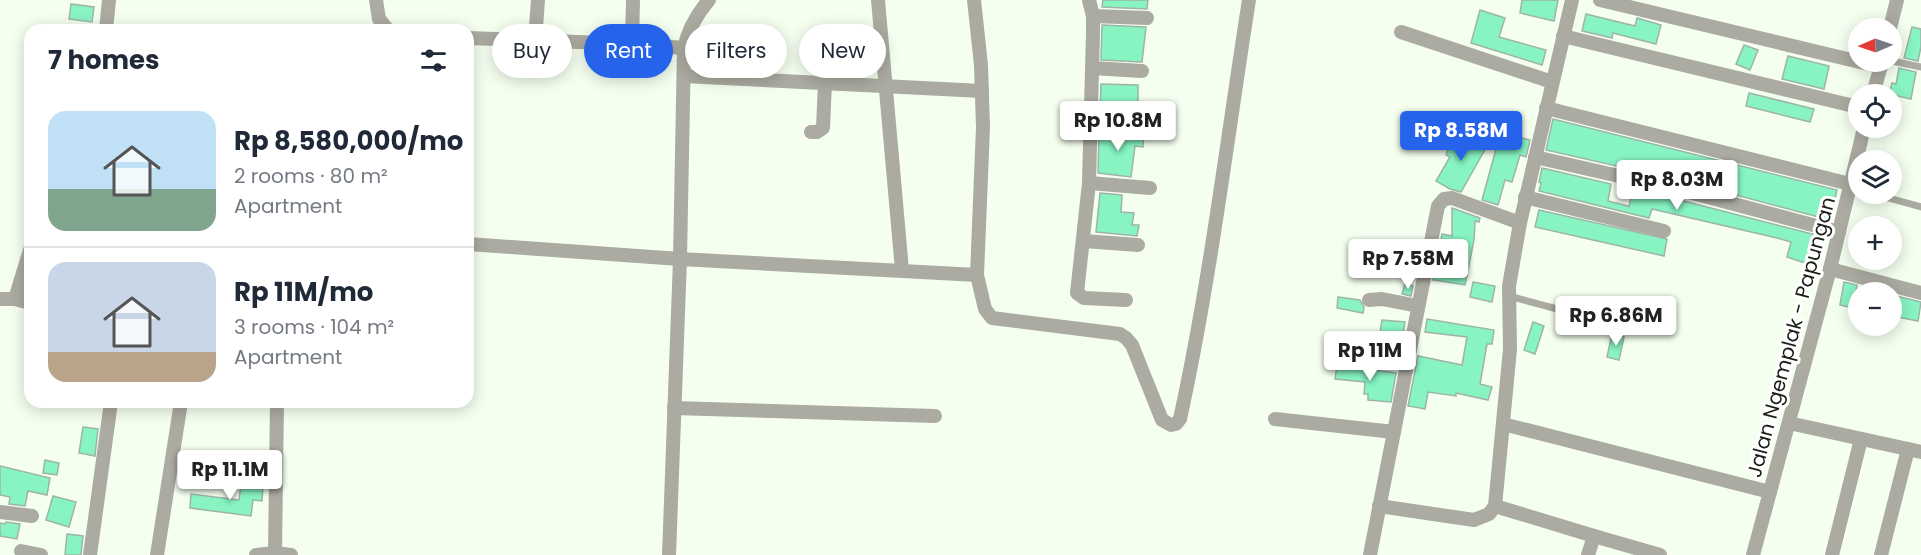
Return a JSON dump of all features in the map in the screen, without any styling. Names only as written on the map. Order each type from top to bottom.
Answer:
[{"type":"street","points":[[107,24],[109,0]]},
{"type":"street","points":[[376,0],[379,19],[383,24]]},
{"type":"street","points":[[536,24],[538,0]]},
{"type":"street","points":[[632,24],[633,0]]},
{"type":"street","points":[[669,555],[680,259],[684,48],[692,26],[709,0]]},
{"type":"street","points":[[878,0],[902,270]]},
{"type":"street","points":[[974,0],[983,127],[977,275],[985,309],[992,318],[1120,334],[1132,345],[1162,420],[1168,424],[1176,423],[1180,419],[1206,280],[1249,0]]},
{"type":"street","points":[[1089,0],[1093,16],[1089,183],[1077,293],[1084,298],[1126,300]]},
{"type":"street","points":[[1379,506],[1474,520],[1489,514],[1495,506],[1509,350],[1509,296],[1520,223],[1572,0]]},
{"type":"street","points":[[1600,0],[1848,55]]},
{"type":"street","points":[[1893,18],[1898,0]]},
{"type":"street","points":[[1093,16],[1147,18]]},
{"type":"street","points":[[1401,32],[1552,82]]},
{"type":"street","points":[[1563,36],[1848,104]]},
{"type":"street","points":[[474,38],[492,39]]},
{"type":"street","points":[[673,47],[684,48]]},
{"type":"street","points":[[1092,68],[1142,70]]},
{"type":"street","points":[[684,76],[982,91]]},
{"type":"street","points":[[811,132],[817,132],[823,128],[825,82]]},
{"type":"street","points":[[1546,108],[1848,184]]},
{"type":"street","points":[[1090,120],[1146,123]]},
{"type":"street","points":[[1535,157],[1685,191],[1839,232]]},
{"type":"street","points":[[1089,183],[1150,188]]},
{"type":"street","points":[[1525,197],[1664,231]]},
{"type":"street","points":[[1370,555],[1438,206],[1441,201],[1452,198],[1520,223]]},
{"type":"street","name":"Jalan Ngemplak - Papungan","points":[[1753,555],[1848,204]]},
{"type":"street","points":[[1084,241],[1138,245]]},
{"type":"street","points":[[474,244],[680,259],[977,275]]},
{"type":"street","points":[[1830,269],[1921,292]]},
{"type":"street","points":[[15,299],[24,270]]},
{"type":"street","points":[[0,299],[24,301]]},
{"type":"street","points":[[1369,300],[1382,299],[1418,306]]},
{"type":"street","points":[[90,555],[110,408]]},
{"type":"street","points":[[157,555],[179,408]]},
{"type":"street","points":[[275,553],[277,408]]},
{"type":"street","points":[[674,408],[935,416]]},
{"type":"street","points":[[1275,419],[1394,432]]},
{"type":"street","points":[[1789,423],[1914,451],[1881,555]]},
{"type":"street","points":[[1503,424],[1770,492]]},
{"type":"street","points":[[1832,555],[1862,439]]},
{"type":"street","points":[[1495,506],[1660,555]]},
{"type":"street","points":[[0,512],[32,516]]},
{"type":"street","points":[[1588,555],[1594,536]]},
{"type":"street","points":[[21,552],[42,555]]},
{"type":"street","points":[[256,555],[275,553],[291,555]]},
{"type":"lane","points":[[1902,65],[1921,67]]},
{"type":"lane","points":[[1902,202],[1921,207]]},
{"type":"lane","points":[[1509,296],[1628,328]]},
{"type":"building","points":[[1103,0],[1148,0],[1147,9],[1102,7]]},
{"type":"building","points":[[1522,0],[1558,0],[1554,21],[1520,13]]},
{"type":"building","points":[[71,4],[94,7],[92,22],[69,19]]},
{"type":"building","points":[[1480,10],[1505,18],[1499,37],[1546,50],[1542,65],[1471,43]]},
{"type":"building","points":[[1586,14],[1635,26],[1637,18],[1661,25],[1656,44],[1613,33],[1612,38],[1582,31]]},
{"type":"building","points":[[1102,25],[1146,27],[1142,62],[1101,60]]},
{"type":"building","points":[[1912,27],[1921,29],[1918,61],[1904,58]]},
{"type":"building","points":[[1744,45],[1758,50],[1750,70],[1736,64]]},
{"type":"building","points":[[1788,56],[1829,66],[1824,89],[1782,79]]},
{"type":"building","points":[[1902,69],[1916,72],[1911,99],[1902,97],[1902,84],[1896,84],[1898,72],[1902,72]]},
{"type":"building","points":[[1101,84],[1138,85],[1138,114],[1100,112]]},
{"type":"building","points":[[1749,93],[1814,109],[1810,122],[1746,106]]},
{"type":"building","points":[[1505,116],[1515,118],[1511,135],[1530,140],[1526,157],[1520,155],[1512,182],[1505,180],[1498,205],[1482,200]]},
{"type":"building","points":[[1553,119],[1837,190],[1830,220],[1687,182],[1546,150]]},
{"type":"building","points":[[1099,130],[1144,132],[1143,147],[1135,146],[1131,177],[1098,173]]},
{"type":"building","points":[[1454,133],[1487,146],[1461,192],[1436,181],[1450,157],[1446,155]]},
{"type":"building","points":[[1542,168],[1611,184],[1608,201],[1629,207],[1633,188],[1824,237],[1814,266],[1787,257],[1791,242],[1777,238],[1652,209],[1649,218],[1539,191]]},
{"type":"building","points":[[1100,193],[1122,195],[1121,212],[1134,213],[1132,225],[1139,225],[1137,236],[1096,232]]},
{"type":"building","points":[[1452,208],[1480,218],[1479,222],[1475,221],[1474,240],[1465,285],[1433,280],[1442,234],[1452,236]]},
{"type":"building","points":[[1539,210],[1667,239],[1664,256],[1535,227]]},
{"type":"building","points":[[1473,282],[1495,286],[1492,302],[1470,297]]},
{"type":"building","points":[[1844,282],[1848,283],[1848,307],[1840,305]]},
{"type":"building","points":[[1405,284],[1413,286],[1411,296],[1402,294]]},
{"type":"building","points":[[1338,297],[1360,300],[1364,307],[1363,313],[1337,308]]},
{"type":"building","points":[[1902,297],[1921,302],[1918,321],[1902,318]]},
{"type":"building","points":[[1427,319],[1494,330],[1492,344],[1487,344],[1480,384],[1492,387],[1488,400],[1456,393],[1456,396],[1428,392],[1425,409],[1408,406],[1418,356],[1462,365],[1467,337],[1425,332]]},
{"type":"building","points":[[1382,320],[1405,322],[1403,336],[1380,333]]},
{"type":"building","points":[[1533,322],[1544,326],[1535,354],[1524,350]]},
{"type":"building","points":[[1612,334],[1624,337],[1619,360],[1607,357]]},
{"type":"building","points":[[1337,365],[1396,373],[1391,402],[1368,400],[1368,394],[1364,394],[1365,382],[1335,379]]},
{"type":"building","points":[[83,427],[98,429],[95,456],[79,453]]},
{"type":"building","points":[[45,460],[59,463],[57,475],[43,473]]},
{"type":"building","points":[[0,466],[50,478],[47,495],[28,491],[25,506],[9,504],[10,497],[0,495]]},
{"type":"building","points":[[241,484],[263,486],[262,501],[253,500],[251,516],[190,508],[191,494],[239,500]]},
{"type":"building","points":[[53,496],[76,502],[69,527],[46,520]]},
{"type":"building","points":[[6,522],[20,524],[17,539],[0,536],[0,523],[5,524]]},
{"type":"building","points":[[67,534],[83,536],[81,555],[65,555]]}]
